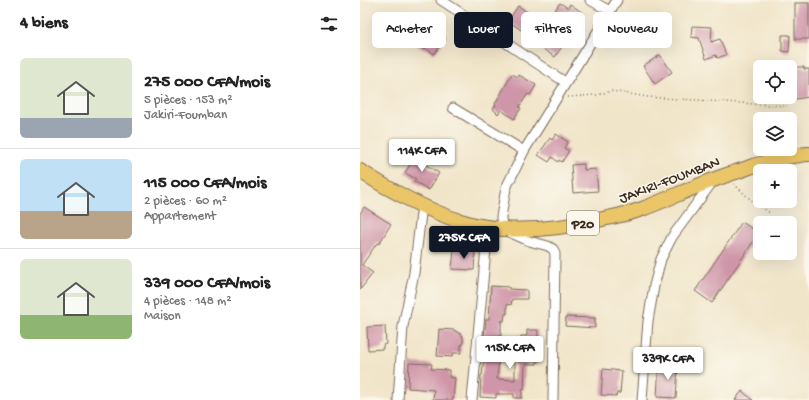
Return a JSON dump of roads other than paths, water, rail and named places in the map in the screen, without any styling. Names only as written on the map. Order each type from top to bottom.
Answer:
[{"type":"main road","name":"JAKIRI-FOUMBAN","points":[[360,171],[377,182],[422,205],[460,221],[495,228],[551,228],[616,216],[641,209],[721,177],[773,160],[809,154]]},
{"type":"street","points":[[590,0],[610,11]]},
{"type":"street","points":[[472,400],[495,228],[501,217],[506,188],[524,151],[565,82],[617,0]]},
{"type":"street","points":[[444,1],[565,82]]},
{"type":"street","points":[[453,108],[524,151]]},
{"type":"street","points":[[642,400],[648,321],[654,286],[661,259],[672,237],[721,177]]},
{"type":"street","points":[[398,400],[403,326],[414,273],[422,205]]},
{"type":"street","points":[[495,228],[548,246],[553,249],[555,254],[553,400]]}]
